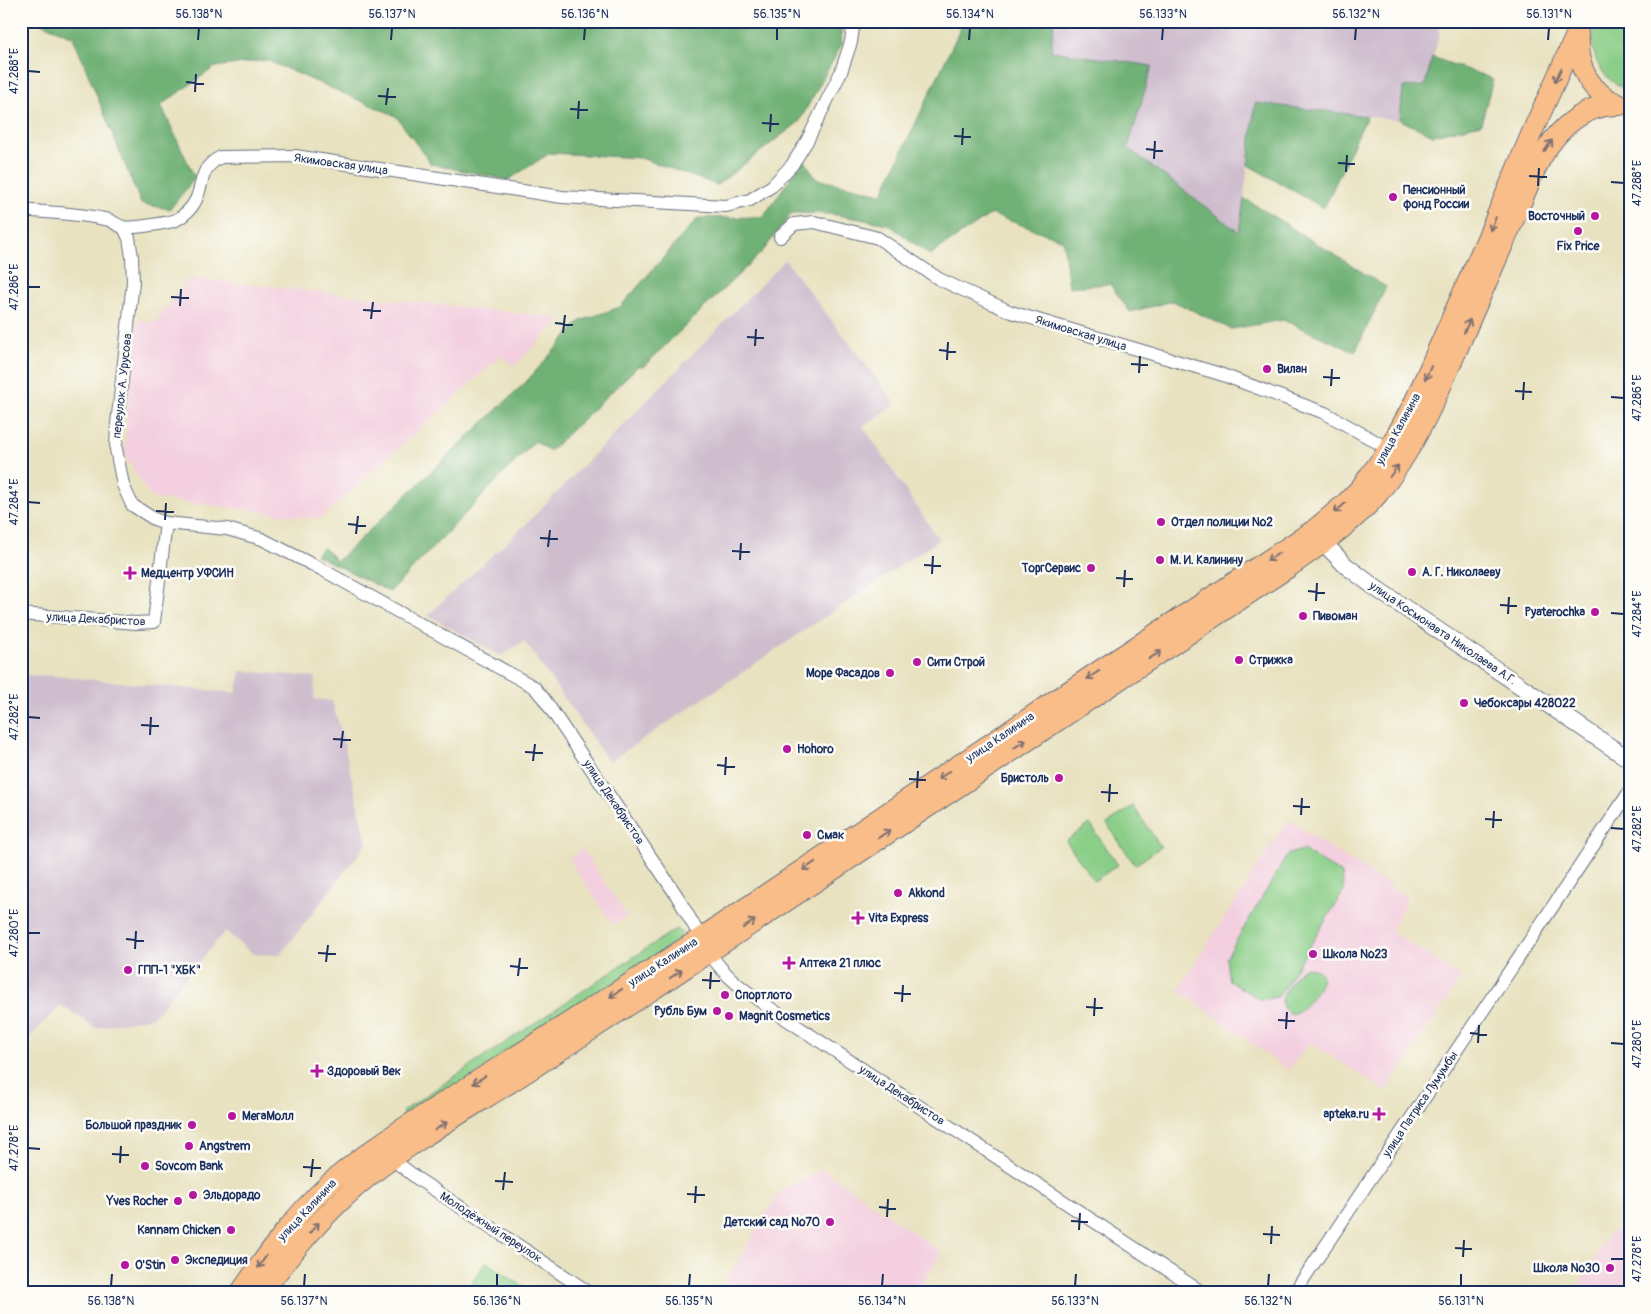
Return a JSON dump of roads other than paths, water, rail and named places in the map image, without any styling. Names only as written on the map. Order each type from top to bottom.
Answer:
[{"type":"main road","points":[[1580,26],[1578,53],[1584,74],[1595,89],[1610,101],[1626,107]]},
{"type":"main road","name":"улица Калинина","points":[[1319,537],[1362,486],[1389,449],[1421,388],[1580,26]]},
{"type":"main road","name":"улица Калинина","points":[[240,1293],[273,1246],[328,1185],[398,1131],[842,862],[1319,537],[1357,516],[1377,495],[1403,460],[1436,398],[1534,172],[1548,146],[1557,134],[1580,115],[1596,107],[1611,104],[1626,107]]},
{"type":"main road","name":"улица Калинина","points":[[262,1293],[288,1257],[317,1224],[363,1182],[392,1159],[442,1125],[548,1059],[705,945]]},
{"type":"street","name":"Якимовская улица","points":[[21,210],[93,217],[112,221],[124,228],[164,223],[177,219],[189,210],[198,196],[205,170],[211,162],[221,157],[296,156],[562,197],[726,206],[750,200],[772,186],[792,165],[807,141],[841,72],[851,42],[854,21]]},
{"type":"street","name":"Якимовская улица","points":[[780,236],[794,224],[814,222],[878,238],[939,279],[1011,312],[1220,374],[1325,413],[1389,449]]},
{"type":"street","name":"переулок А. Урусова","points":[[124,228],[129,238],[133,282],[117,424],[116,449],[118,465],[123,485],[132,504],[148,515],[166,523]]},
{"type":"street","name":"улица Декабристов","points":[[21,614],[136,623],[154,622],[166,523],[227,530],[248,534],[321,568],[534,687],[544,699],[683,906],[717,965],[728,977],[780,1015],[1203,1293]]},
{"type":"street","name":"улица Космонавта Николаева А.Г.","points":[[1319,537],[1345,564],[1377,589],[1630,760]]},
{"type":"street","name":"улица Патриса Лумумбы","points":[[1294,1293],[1630,791]]},
{"type":"street","name":"Молодёжный переулок","points":[[392,1159],[418,1179],[590,1293]]},
{"type":"place","name":"Пенсионный фонд России","points":[[1393,197]]},
{"type":"place","name":"Восточный","points":[[1595,216]]},
{"type":"place","name":"Fix Price","points":[[1578,231]]},
{"type":"place","name":"Вилан","points":[[1267,369]]},
{"type":"place","name":"Отдел полиции №2","points":[[1161,522]]},
{"type":"place","name":"М. И. Калинину","points":[[1160,560]]},
{"type":"place","name":"ТоргСервис","points":[[1091,568]]},
{"type":"place","name":"А. Г. Николаеву","points":[[1412,572]]},
{"type":"place","name":"Медцентр УФСИН","points":[[130,573]]},
{"type":"place","name":"Pyaterochka","points":[[1595,612]]},
{"type":"place","name":"Пивоман","points":[[1303,616]]},
{"type":"place","name":"Стрижка","points":[[1239,660]]},
{"type":"place","name":"Сити Строй","points":[[917,662]]},
{"type":"place","name":"Море Фасадов","points":[[890,673]]},
{"type":"place","name":"Чебоксары 428022","points":[[1464,703]]},
{"type":"place","name":"Hohoro","points":[[787,749]]},
{"type":"place","name":"Бристоль","points":[[1059,778]]},
{"type":"place","name":"Смак","points":[[807,835]]},
{"type":"place","name":"Akkond","points":[[898,893]]},
{"type":"place","name":"Vita Express","points":[[858,918]]},
{"type":"place","name":"Школа №23","points":[[1313,954]]},
{"type":"place","name":"Аптека 21 плюс","points":[[789,963]]},
{"type":"place","name":"ГПП-1 \"ХБК\"","points":[[128,970]]},
{"type":"place","name":"Спортлото","points":[[725,995]]},
{"type":"place","name":"Рубль Бум","points":[[717,1011]]},
{"type":"place","name":"Magnit Cosmetics","points":[[729,1016]]},
{"type":"place","name":"Здоровый Век","points":[[317,1071]]},
{"type":"place","name":"apteka.ru","points":[[1379,1114]]},
{"type":"place","name":"МегаМолл","points":[[232,1116]]},
{"type":"place","name":"Большой праздник","points":[[192,1125]]},
{"type":"place","name":"Angstrem","points":[[189,1146]]},
{"type":"place","name":"Sovcom Bank","points":[[145,1166]]},
{"type":"place","name":"Эльдорадо","points":[[193,1195]]},
{"type":"place","name":"Yves Rocher","points":[[178,1201]]},
{"type":"place","name":"Детский сад №70","points":[[830,1222]]},
{"type":"place","name":"Kannam Chicken","points":[[231,1230]]},
{"type":"place","name":"Экспедиция","points":[[175,1260]]},
{"type":"place","name":"O'Stin","points":[[125,1265]]},
{"type":"place","name":"Школа №30","points":[[1610,1268]]}]
